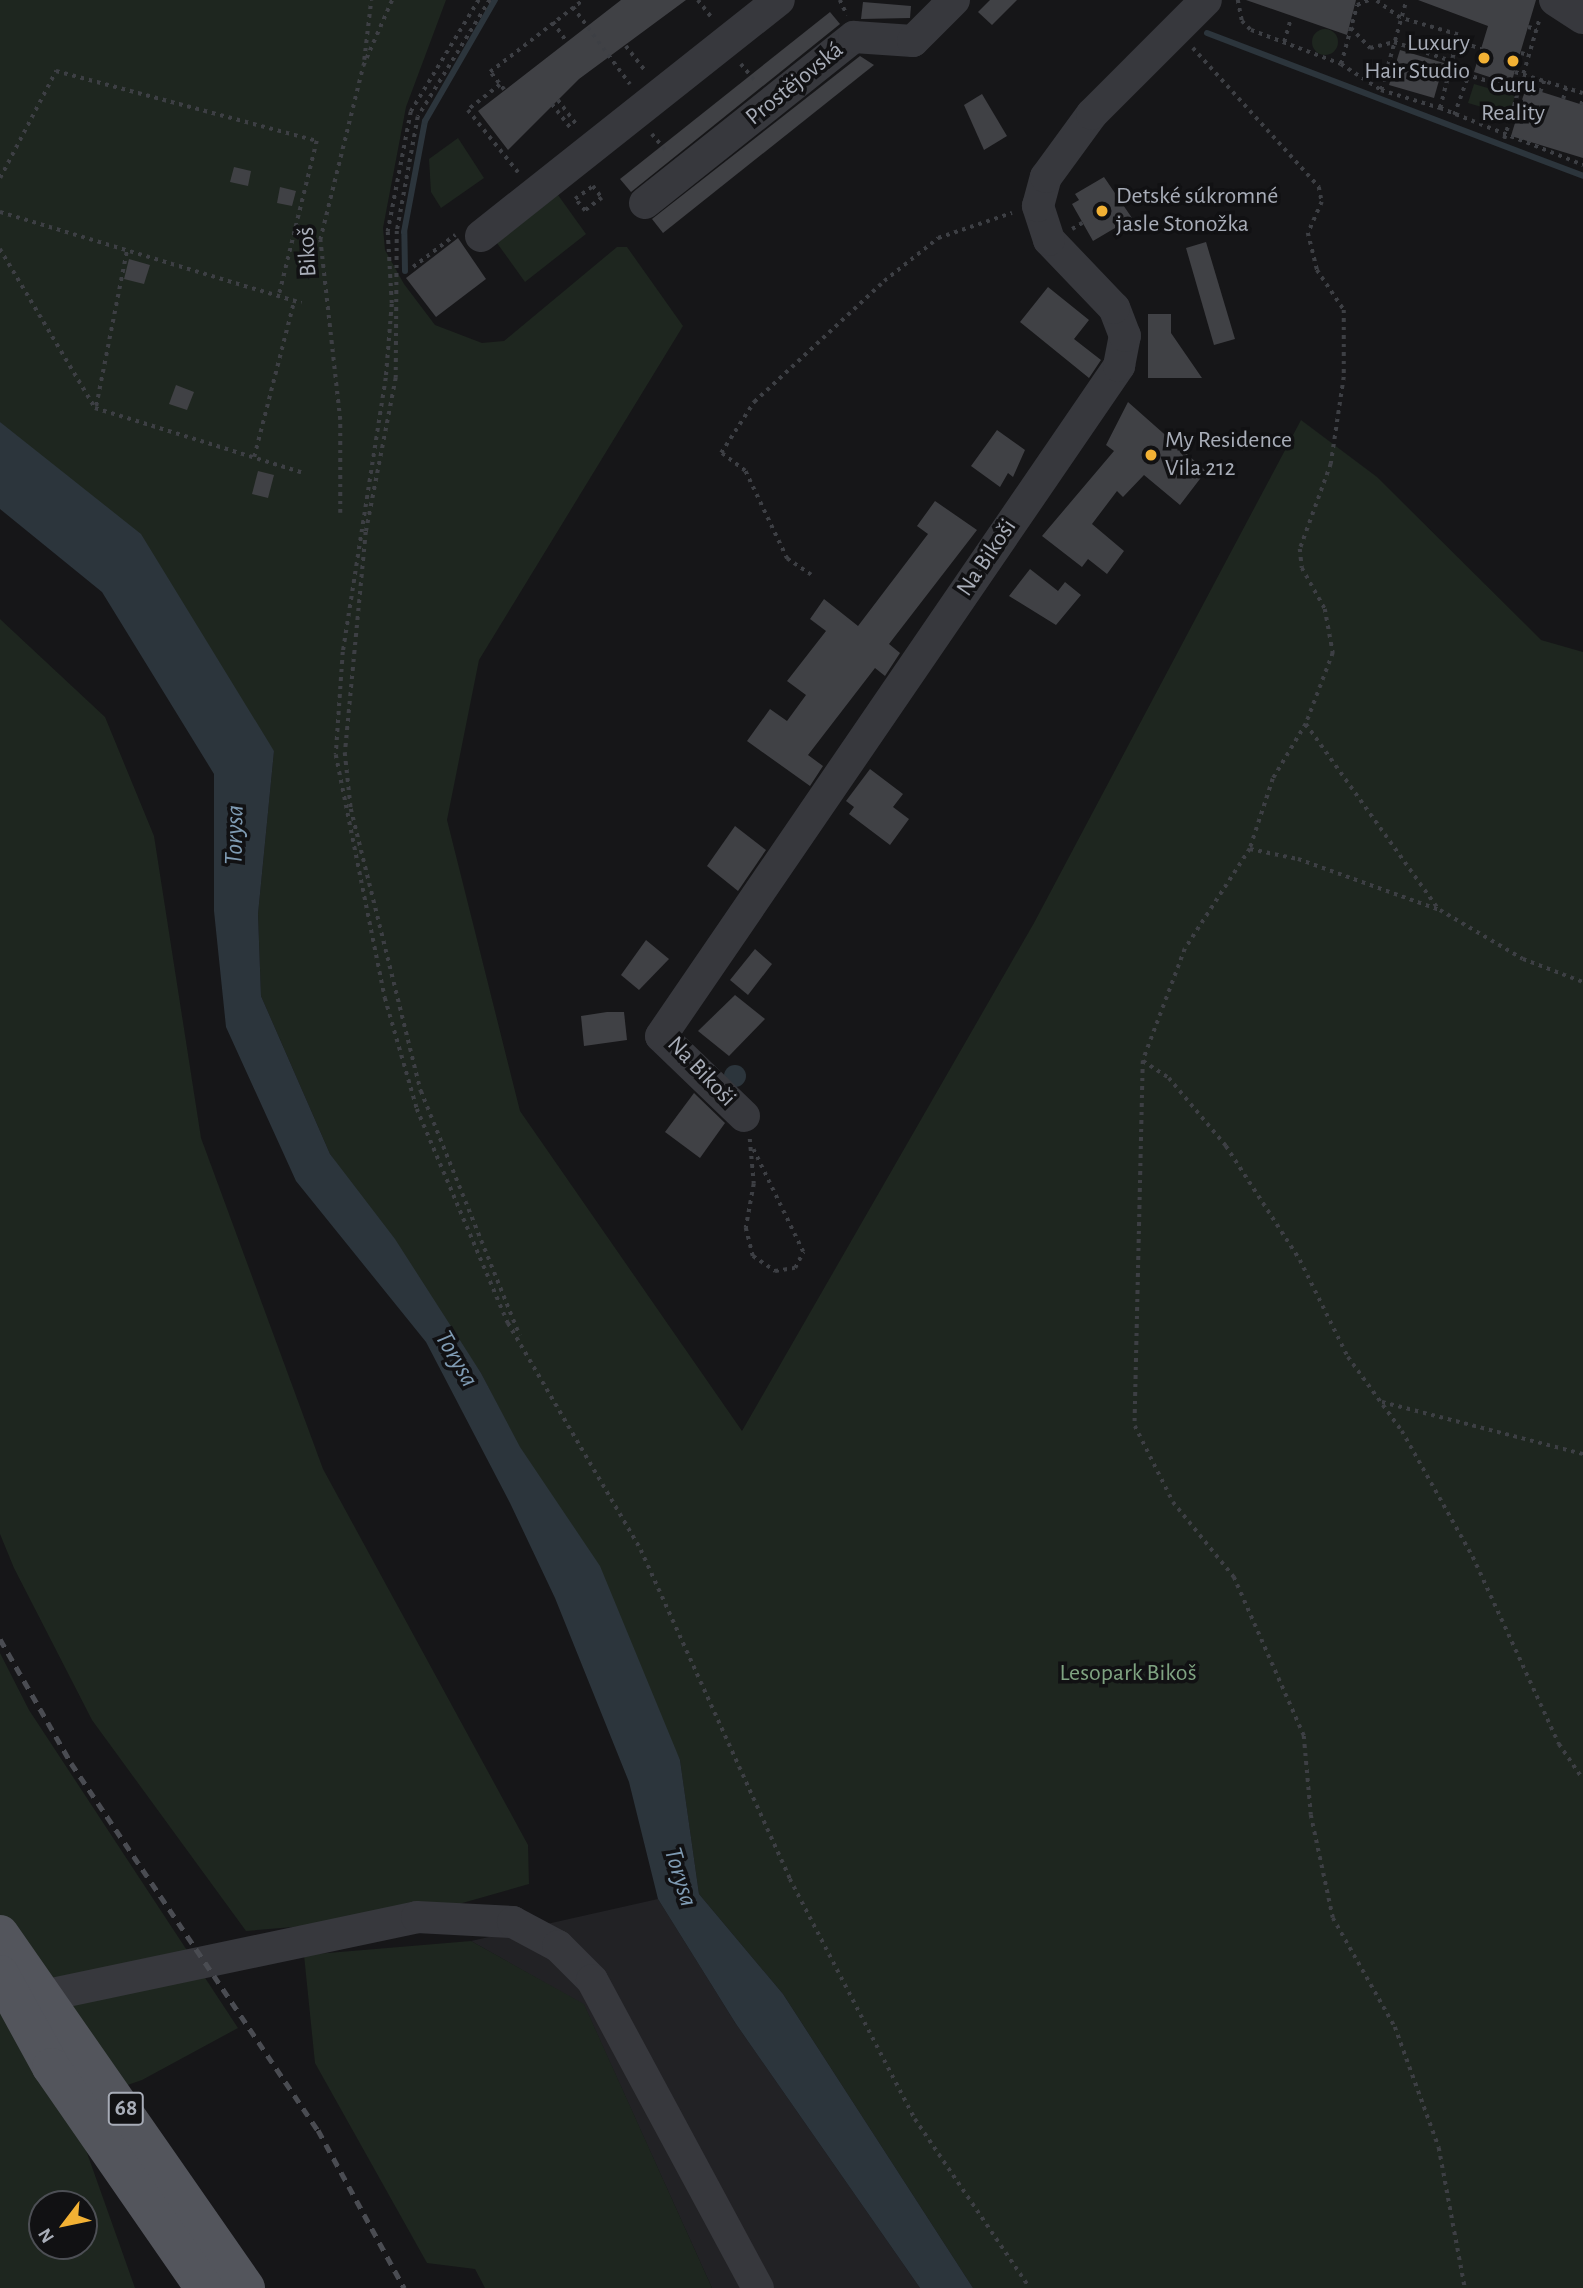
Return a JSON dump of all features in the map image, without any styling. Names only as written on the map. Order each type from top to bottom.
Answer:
[{"type":"main road","name":"68","points":[[0,1934],[246,2288]]},
{"type":"main road","name":"68","points":[[0,1974],[51,2067],[204,2288]]},
{"type":"street","points":[[486,231],[779,0]]},
{"type":"street","name":"Prostějovská","points":[[645,203],[854,37],[913,41],[954,0]]},
{"type":"street","points":[[1038,206],[1046,177],[1068,144],[1176,26],[1206,0]]},
{"type":"street","points":[[1549,5],[1583,18]]},
{"type":"street","name":"Na Bikoši","points":[[744,1116],[661,1036],[1119,366],[1125,336],[1114,308],[1049,240],[1038,206]]},
{"type":"street","points":[[43,1996],[417,1917],[513,1922],[558,1946],[592,1980],[758,2288]]},
{"type":"street","points":[[177,2249],[181,2288]]},
{"type":"path","points":[[363,66],[371,0]]},
{"type":"path","name":"Bikoš","points":[[340,513],[340,420],[320,240],[363,66],[392,0]]},
{"type":"path","points":[[479,0],[411,112],[391,219],[386,378],[357,531],[336,755],[382,986],[417,1109],[554,1409],[641,1550],[790,1879],[915,2119],[1030,2288]]},
{"type":"path","points":[[490,0],[435,84],[415,130],[397,231],[396,378],[366,532],[345,753],[351,809],[421,1091],[520,1338]]},
{"type":"path","points":[[504,90],[490,72],[583,0]]},
{"type":"path","points":[[698,0],[713,19]]},
{"type":"path","points":[[840,0],[846,13]]},
{"type":"path","points":[[1238,0],[1242,21],[1284,42],[1341,64],[1381,90],[1440,108],[1504,139],[1583,165]]},
{"type":"path","points":[[1341,64],[1358,3],[1369,0]]},
{"type":"path","points":[[1375,0],[1400,18],[1458,35],[1440,108]]},
{"type":"path","points":[[1381,90],[1406,1]]},
{"type":"path","points":[[1504,139],[1537,29],[1549,5]]},
{"type":"path","points":[[573,7],[630,84]]},
{"type":"path","points":[[704,26],[721,13]]},
{"type":"path","points":[[1284,42],[1291,18]]},
{"type":"path","points":[[553,22],[566,42]]},
{"type":"path","points":[[1176,26],[1319,187],[1322,202],[1308,233],[1318,270],[1344,310],[1344,377],[1331,464],[1300,549],[1302,568],[1325,609],[1333,653],[1306,724],[1273,779],[1250,849],[1185,949],[1143,1061],[1135,1426],[1172,1502],[1234,1577],[1304,1736],[1311,1815],[1333,1918],[1395,2027],[1439,2148],[1465,2288]]},
{"type":"path","points":[[1528,27],[1537,29]]},
{"type":"path","points":[[1351,28],[1370,48],[1394,42],[1433,58],[1451,61]]},
{"type":"path","points":[[1457,40],[1481,48]]},
{"type":"path","points":[[626,46],[646,72]]},
{"type":"path","points":[[1521,52],[1529,55]]},
{"type":"path","points":[[619,92],[655,64]]},
{"type":"path","points":[[0,178],[56,71],[317,141],[279,296]]},
{"type":"path","points":[[1449,71],[1520,90]]},
{"type":"path","points":[[1515,72],[1566,87],[1583,95],[1581,105]]},
{"type":"path","points":[[1454,116],[1468,76]]},
{"type":"path","points":[[1540,92],[1544,81]]},
{"type":"path","points":[[500,85],[468,110],[517,173],[528,164]]},
{"type":"path","points":[[1563,99],[1566,87]]},
{"type":"path","points":[[558,100],[577,125]]},
{"type":"path","points":[[552,104],[572,130]]},
{"type":"path","points":[[561,138],[588,117]]},
{"type":"path","points":[[1549,154],[1550,148]]},
{"type":"path","points":[[593,186],[602,198],[585,211],[575,199],[593,186]]},
{"type":"path","points":[[811,575],[786,559],[746,471],[721,453],[754,402],[805,349],[938,239],[1038,206]]},
{"type":"path","points":[[0,212],[302,303]]},
{"type":"path","points":[[413,267],[468,226],[486,231]]},
{"type":"path","points":[[0,249],[95,408],[301,471]]},
{"type":"path","points":[[95,408],[127,250]]},
{"type":"path","points":[[254,457],[294,301]]},
{"type":"path","points":[[1306,724],[1440,910]]},
{"type":"path","points":[[1250,849],[1297,859],[1440,910],[1523,959],[1583,982]]},
{"type":"path","points":[[1143,1061],[1169,1078],[1226,1146],[1300,1260],[1348,1357],[1381,1402],[1473,1557],[1559,1744],[1583,1779]]},
{"type":"path","points":[[744,1116],[753,1149],[803,1252],[795,1268],[775,1271],[753,1256],[746,1228],[753,1149]]},
{"type":"path","points":[[1381,1402],[1583,1454]]},
{"type":"shaded area","points":[[658,1899],[736,2024],[920,2288],[712,2288],[584,2005],[471,1941]]},
{"type":"green space","name":"Lesopark Bikoš","points":[[0,0],[446,0],[406,107],[383,228],[385,250],[404,284],[435,325],[482,343],[504,341],[617,247],[627,247],[683,326],[479,660],[447,820],[520,1111],[742,1431],[1034,923],[1301,420],[1377,477],[1541,640],[1583,652],[1583,2288],[973,2288],[783,1994],[699,1894],[680,1760],[481,1373],[330,1154],[261,996],[258,914],[274,751],[0,422]]},
{"type":"green space","points":[[1325,29],[1334,33],[1338,42],[1334,51],[1325,55],[1316,51],[1312,42],[1316,33]]},
{"type":"green space","points":[[1474,84],[1515,96],[1509,115],[1468,103]]},
{"type":"green space","points":[[458,138],[484,178],[441,208],[431,192],[429,159]]},
{"type":"green space","points":[[558,195],[586,234],[525,282],[497,243]]},
{"type":"green space","points":[[0,619],[105,717],[154,836],[201,1138],[323,1469],[528,1845],[529,1884],[413,1917],[246,1931],[92,1720],[14,1568],[0,1534]]},
{"type":"green space","points":[[0,1653],[29,1710],[238,2028],[142,2080],[70,2105],[135,2288],[0,2288]]},
{"type":"green space","points":[[471,1941],[584,2004],[712,2288],[485,2288],[475,2269],[427,2263],[315,2063],[304,1955]]},
{"type":"water","name":"Torysa","points":[[0,422],[141,534],[274,751],[258,914],[261,996],[330,1154],[395,1239],[481,1373],[520,1447],[600,1566],[680,1760],[699,1894],[783,1994],[973,2288],[920,2288],[736,2024],[658,1899],[629,1782],[555,1598],[510,1503],[426,1342],[296,1181],[226,1027],[214,911],[214,774],[102,592],[0,509]]},
{"type":"water","points":[[735,1065],[743,1068],[746,1076],[743,1084],[735,1087],[727,1084],[724,1076],[727,1068]]},
{"type":"building","points":[[621,0],[686,0],[579,79],[508,150],[478,111]]},
{"type":"building","points":[[990,0],[1017,0],[992,25],[978,12]]},
{"type":"building","points":[[1246,0],[1356,0],[1347,35]]},
{"type":"building","points":[[1418,0],[1536,0],[1511,84],[1474,72],[1488,26]]},
{"type":"building","points":[[863,2],[911,6],[910,18],[861,19]]},
{"type":"building","points":[[830,12],[840,24],[631,192],[620,179]]},
{"type":"building","points":[[1400,50],[1444,63],[1434,98],[1389,85]]},
{"type":"building","points":[[860,56],[874,65],[663,233],[652,219]]},
{"type":"building","points":[[1526,87],[1583,105],[1583,158],[1511,136]]},
{"type":"building","points":[[982,94],[1007,136],[984,150],[964,105]]},
{"type":"building","points":[[234,167],[251,171],[248,186],[230,182]]},
{"type":"building","name":"Detské súkromné jasle Stonožka","points":[[1104,177],[1132,218],[1093,241],[1072,204],[1079,200],[1075,194]]},
{"type":"building","points":[[280,187],[296,191],[292,206],[277,203]]},
{"type":"building","points":[[458,238],[486,279],[436,317],[406,278]]},
{"type":"building","points":[[1206,242],[1235,339],[1214,345],[1186,248]]},
{"type":"building","points":[[129,259],[150,265],[144,284],[124,279]]},
{"type":"building","points":[[1048,287],[1089,320],[1074,339],[1101,360],[1089,378],[1020,322]]},
{"type":"building","points":[[1148,314],[1171,314],[1171,333],[1202,378],[1148,378]]},
{"type":"building","points":[[176,385],[194,392],[187,410],[169,404]]},
{"type":"building","points":[[1128,402],[1206,471],[1180,505],[1144,475],[1123,497],[1117,491],[1092,524],[1124,551],[1107,574],[1088,559],[1082,567],[1042,536],[1114,451],[1106,445]]},
{"type":"building","points":[[997,430],[1025,450],[1013,477],[1008,473],[1000,487],[971,466]]},
{"type":"building","points":[[258,471],[274,475],[268,498],[252,494]]},
{"type":"building","points":[[935,501],[977,530],[889,644],[900,653],[885,676],[875,668],[808,755],[823,766],[810,786],[747,741],[770,709],[787,721],[806,695],[787,681],[826,631],[810,619],[824,599],[858,626],[928,534],[917,526]]},
{"type":"building","points":[[1030,569],[1058,591],[1065,582],[1081,595],[1056,625],[1009,596]]},
{"type":"building","points":[[870,769],[903,794],[893,807],[909,819],[890,845],[849,814],[854,807],[846,801]]},
{"type":"building","points":[[735,826],[766,850],[738,891],[707,866]]},
{"type":"building","points":[[646,940],[669,959],[639,990],[621,975]]},
{"type":"building","points":[[755,949],[772,964],[748,995],[730,980]]},
{"type":"building","points":[[735,995],[765,1019],[729,1056],[698,1031]]},
{"type":"building","points":[[624,1012],[627,1040],[584,1046],[581,1016]]},
{"type":"building","points":[[694,1093],[725,1123],[700,1158],[665,1132]]},
{"type":"waterway","points":[[405,271],[404,232],[425,121],[495,0]]},
{"type":"waterway","points":[[1207,33],[1583,176]]},
{"type":"railway","points":[[0,1639],[71,1763],[318,2130],[404,2288]]},
{"type":"place","name":"Luxury Hair Studio","points":[[1484,58]]},
{"type":"place","name":"Guru Reality","points":[[1513,61]]},
{"type":"place","name":"Detské súkromné jasle Stonožka","points":[[1102,211]]},
{"type":"place","name":"My Residence Vila 212","points":[[1151,455]]}]
